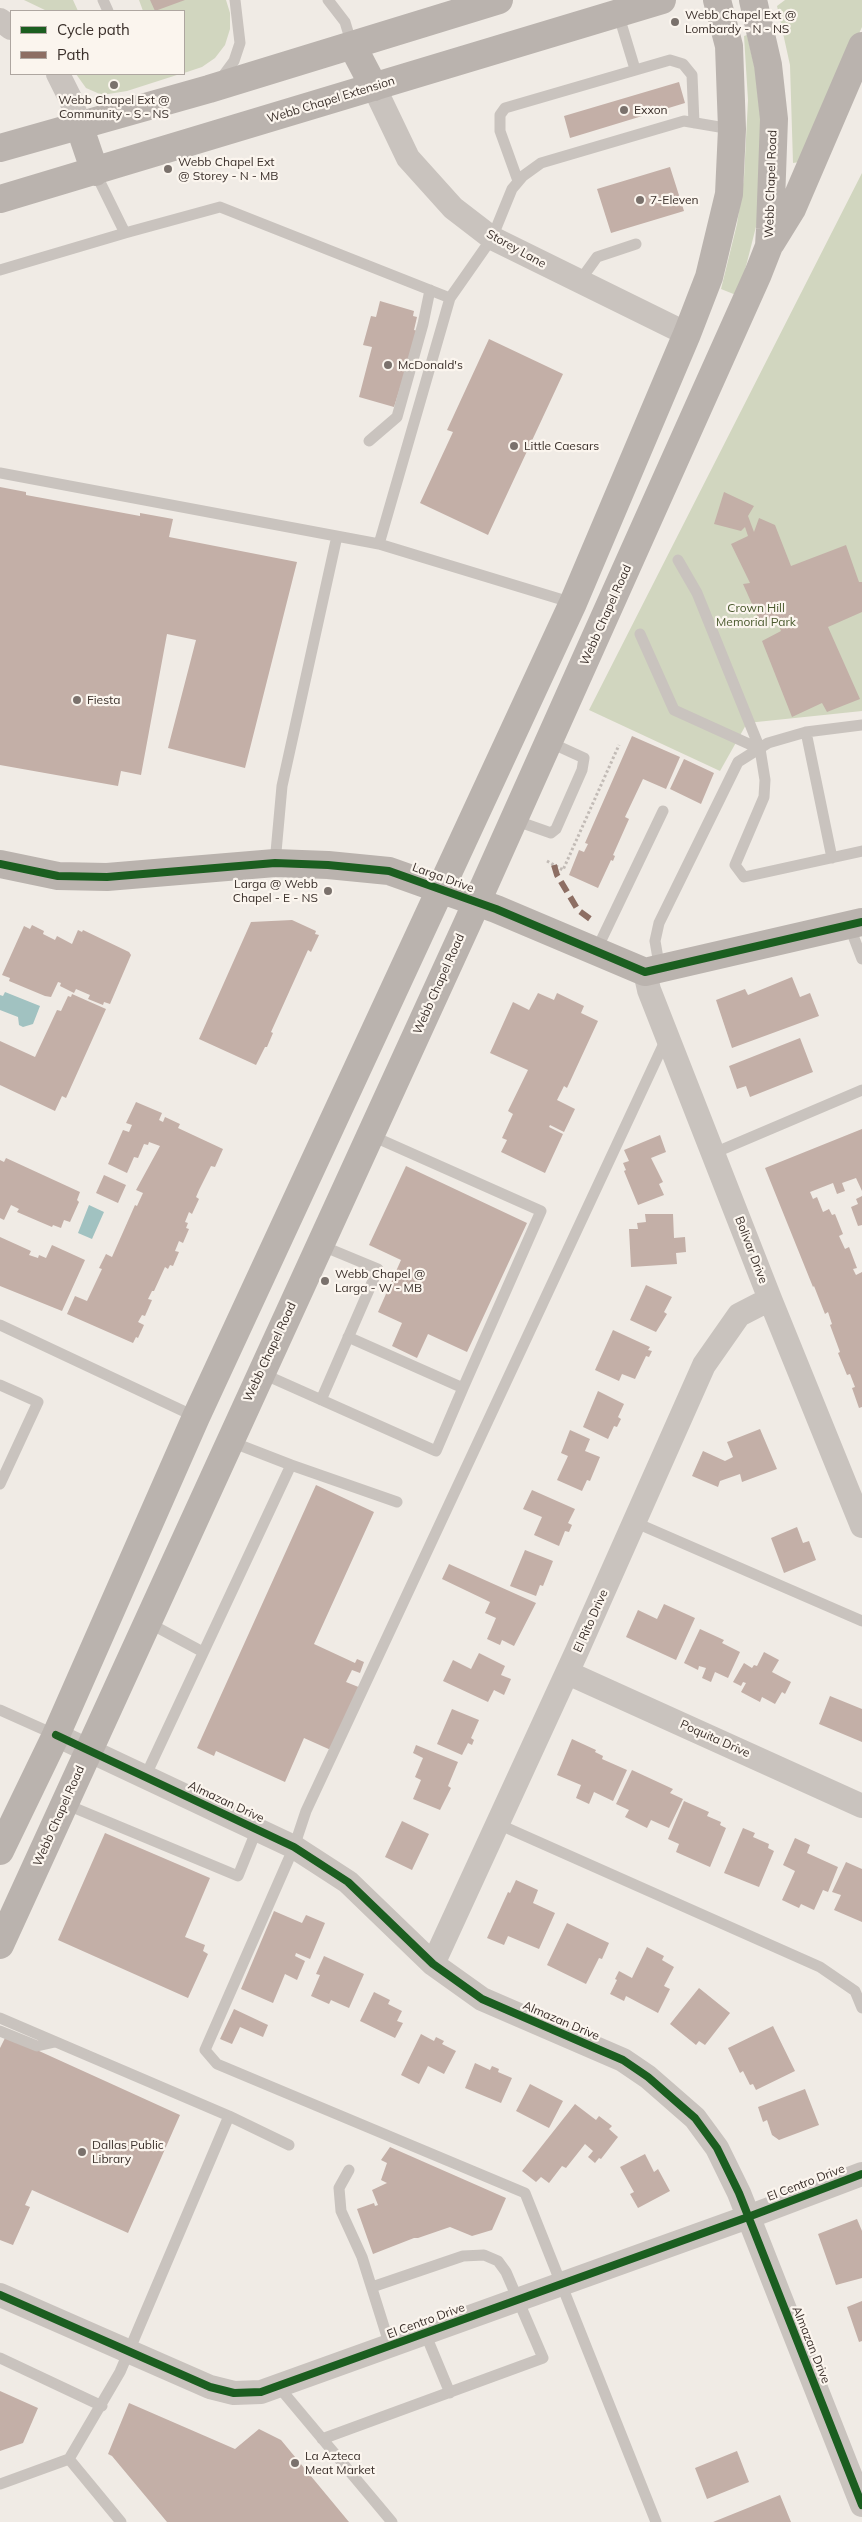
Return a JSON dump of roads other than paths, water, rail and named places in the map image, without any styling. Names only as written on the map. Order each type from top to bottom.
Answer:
[{"type":"main road","points":[[0,148],[209,88],[499,0]]},
{"type":"main road","name":"Webb Chapel Extension","points":[[0,199],[662,0]]},
{"type":"main road","points":[[0,1851],[56,1735],[196,1417],[573,603],[687,334],[709,277],[729,194],[732,129],[728,46],[717,0]]},
{"type":"main road","name":"Webb Chapel Road","points":[[0,1945],[477,902],[725,352],[769,246],[774,119],[768,65],[753,0]]},
{"type":"main road","points":[[352,45],[374,87]]},
{"type":"main road","points":[[769,246],[792,208],[862,46]]},
{"type":"main road","points":[[79,125],[95,172]]},
{"type":"main road","points":[[687,334],[725,352]]},
{"type":"main road","points":[[573,603],[606,616]]},
{"type":"main road","name":"Larga Drive","points":[[0,864],[58,876],[107,877],[275,863],[328,865],[389,871],[477,902],[596,952],[653,971]]},
{"type":"main road","points":[[653,971],[855,924]]},
{"type":"main road","points":[[284,1230],[320,1245]]},
{"type":"street","points":[[58,75],[71,100],[79,125]]},
{"type":"street","name":"Storey Lane","points":[[374,87],[408,158],[452,208],[492,238],[687,334]]},
{"type":"street","name":"Bolivar Drive","points":[[653,971],[650,990],[770,1299],[862,1526]]},
{"type":"street","name":"El Rito Drive","points":[[434,1964],[568,1673],[704,1365],[739,1314],[770,1299]]},
{"type":"street","name":"Poquita Drive","points":[[568,1673],[862,1806]]},
{"type":"street","name":"Almazan Drive","points":[[56,1735],[294,1847],[348,1882],[434,1964],[482,1999],[623,2060],[648,2077],[695,2118],[717,2148],[748,2217],[862,2505]]},
{"type":"street","name":"El Centro Drive","points":[[0,2295],[210,2387],[234,2393],[261,2392],[748,2217],[862,2174]]},
{"type":"lane","points":[[209,88],[223,77],[229,69],[240,43],[235,0]]},
{"type":"lane","points":[[328,0],[345,22],[352,45]]},
{"type":"lane","points":[[618,13],[635,69]]},
{"type":"lane","points":[[518,182],[500,131],[500,115],[505,108],[670,60],[676,61],[688,69],[693,82],[694,122]]},
{"type":"lane","points":[[379,544],[450,298],[492,238],[512,189],[541,163],[684,121],[732,129]]},
{"type":"lane","points":[[95,172],[126,233]]},
{"type":"lane","points":[[0,270],[220,207],[450,298]]},
{"type":"lane","points":[[579,282],[597,257],[636,244]]},
{"type":"lane","points":[[369,441],[397,417],[423,324],[430,290]]},
{"type":"lane","points":[[0,473],[379,544],[573,603]]},
{"type":"lane","points":[[275,863],[282,786],[337,536]]},
{"type":"lane","points":[[678,560],[697,593],[760,749],[765,780],[764,797],[735,865],[744,877],[862,851]]},
{"type":"lane","points":[[640,634],[674,710],[760,749]]},
{"type":"lane","points":[[653,971],[655,941],[659,923],[738,762],[768,743],[806,732],[862,725]]},
{"type":"lane","points":[[806,732],[832,858]]},
{"type":"lane","points":[[514,820],[551,832],[556,829],[564,812],[582,770],[584,758],[549,742]]},
{"type":"lane","points":[[596,952],[663,811]]},
{"type":"lane","points":[[855,924],[862,960]]},
{"type":"lane","points":[[656,2522],[525,2193],[217,2064],[205,2050],[294,1847],[306,1811],[668,1035]]},
{"type":"lane","points":[[714,1153],[862,1090]]},
{"type":"lane","points":[[261,1373],[436,1451],[541,1212],[370,1135]]},
{"type":"lane","points":[[320,1245],[378,1269],[321,1400]]},
{"type":"lane","points":[[0,1326],[196,1417]]},
{"type":"lane","points":[[348,1337],[463,1388]]},
{"type":"lane","points":[[0,1385],[38,1402],[0,1484]]},
{"type":"lane","points":[[230,1441],[291,1465],[397,1502]]},
{"type":"lane","points":[[145,1777],[291,1465]]},
{"type":"lane","points":[[634,1522],[862,1621]]},
{"type":"lane","points":[[147,1622],[203,1652]]},
{"type":"lane","points":[[0,1710],[56,1735]]},
{"type":"lane","points":[[64,1804],[238,1876],[257,1829]]},
{"type":"lane","points":[[498,1824],[820,1967],[855,1992],[862,2008]]},
{"type":"lane","points":[[0,2018],[229,2116],[288,2145]]},
{"type":"lane","points":[[0,2031],[37,2046],[55,2042]]},
{"type":"lane","points":[[0,2484],[69,2459],[102,2406],[120,2372],[229,2116]]},
{"type":"lane","points":[[349,2170],[339,2188],[341,2211],[362,2257],[390,2346]]},
{"type":"lane","points":[[322,2439],[543,2358],[506,2272],[498,2261],[484,2254],[463,2256],[372,2287]]},
{"type":"lane","points":[[425,2333],[450,2393]]},
{"type":"lane","points":[[0,2358],[102,2406]]},
{"type":"lane","points":[[278,2386],[392,2522]]},
{"type":"lane","points":[[69,2459],[121,2522]]},
{"type":"water","points":[[5,992],[40,1006],[33,1024],[23,1027],[19,1025],[18,1017],[0,1010],[0,995],[3,996]]},
{"type":"water","points":[[89,1205],[104,1212],[92,1239],[78,1233]]},
{"type":"place","name":"Webb Chapel Ext @ Lombardy - N - NS","points":[[675,22]]},
{"type":"place","name":"Webb Chapel Ext @ Community - S - NS","points":[[114,85]]},
{"type":"place","name":"Exxon","points":[[624,110]]},
{"type":"place","name":"Webb Chapel Ext @ Storey - N - MB","points":[[168,169]]},
{"type":"place","name":"7-Eleven","points":[[640,200]]},
{"type":"place","name":"McDonald's","points":[[388,365]]},
{"type":"place","name":"Little Caesars","points":[[514,446]]},
{"type":"place","name":"Fiesta","points":[[77,700]]},
{"type":"place","name":"Larga @ Webb Chapel - E - NS","points":[[328,891]]},
{"type":"place","name":"Webb Chapel @ Larga - W - MB","points":[[325,1281]]},
{"type":"place","name":"Dallas Public Library","points":[[82,2152]]},
{"type":"place","name":"La Azteca Meat Market","points":[[295,2463]]},
{"type":"park label","name":"Crown Hill Memorial Park","points":[[756,615]]}]
